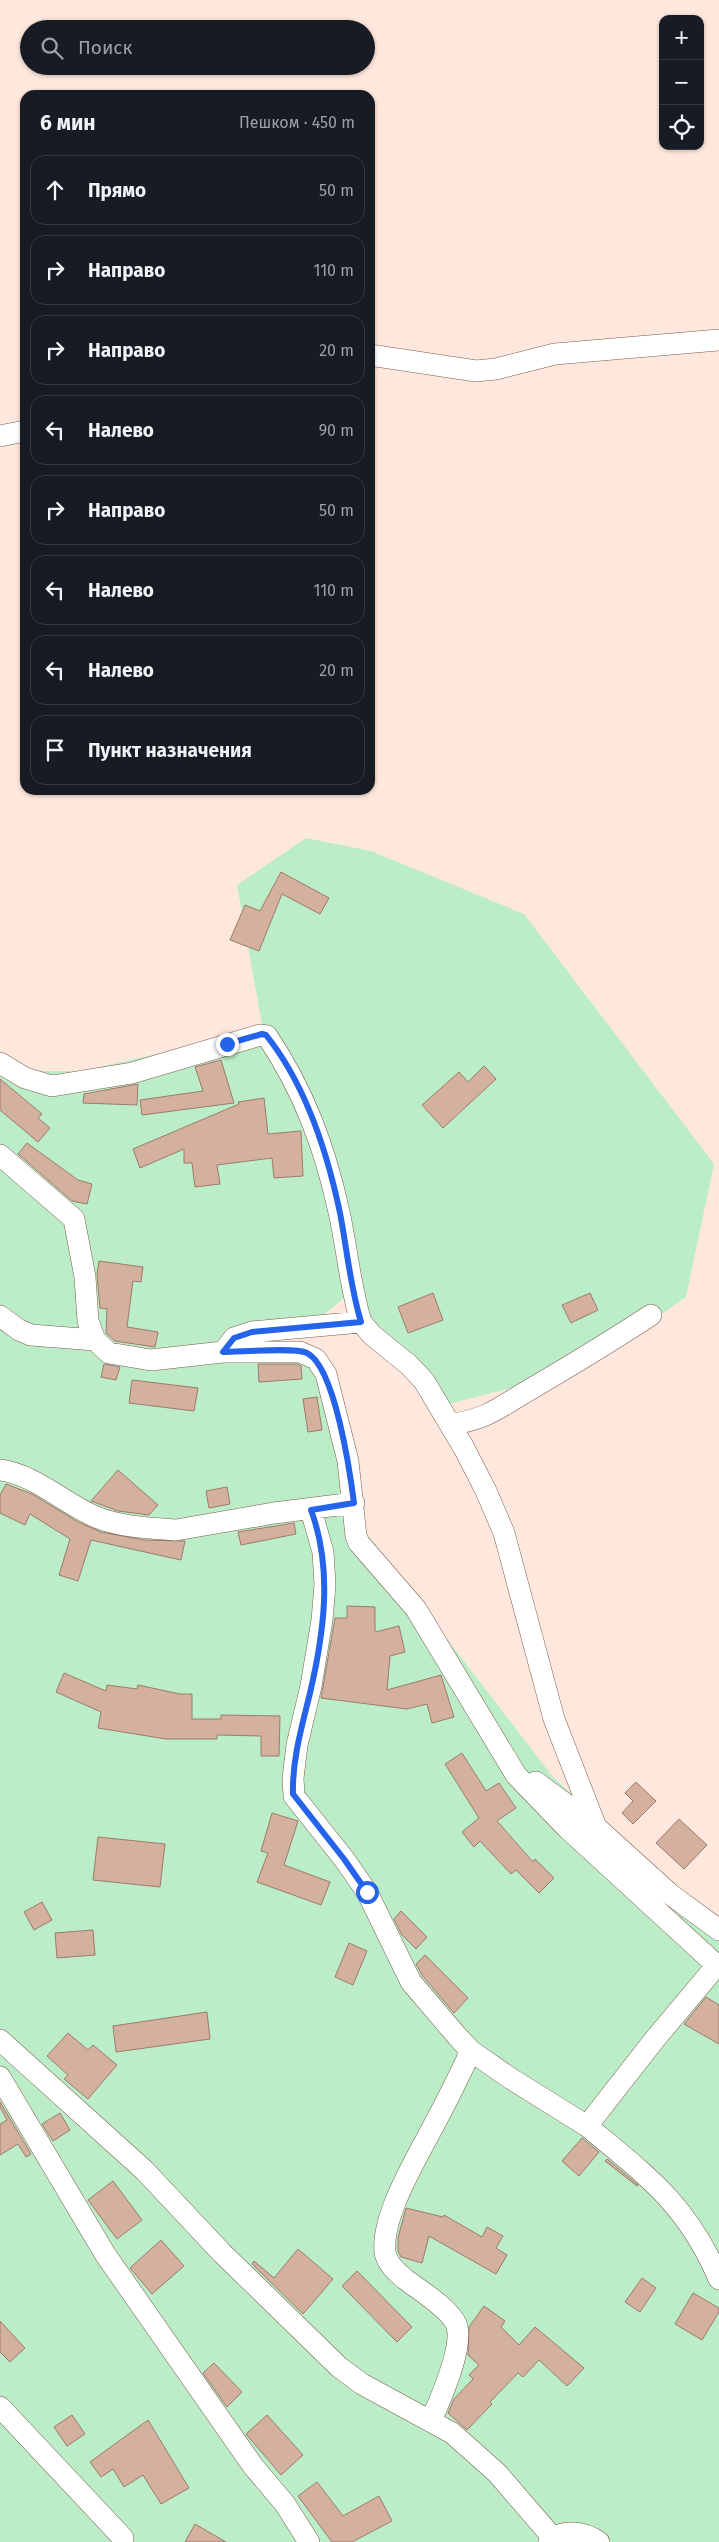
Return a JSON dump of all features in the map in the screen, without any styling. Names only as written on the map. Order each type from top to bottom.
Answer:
[{"type":"street","points":[[375,356],[476,371],[496,369],[554,354],[719,340]]},
{"type":"street","points":[[0,436],[20,432]]},
{"type":"street","points":[[0,1063],[25,1078],[52,1086],[132,1073],[265,1034],[293,1078],[322,1145],[340,1212],[361,1322],[372,1335],[410,1365],[421,1377],[450,1424],[486,1491],[504,1533],[554,1719],[596,1827]]},
{"type":"street","points":[[0,1155],[74,1218],[85,1277],[88,1321],[95,1340],[112,1355],[151,1360],[223,1352],[300,1352],[316,1359],[326,1374],[348,1461],[354,1503],[356,1536],[359,1543],[416,1609],[521,1781],[566,1828],[672,1922],[712,1961],[714,1965],[712,1971],[654,2039],[587,2126]]},
{"type":"street","points":[[450,1424],[470,1422],[489,1416],[535,1386],[581,1361],[651,1315]]},
{"type":"street","points":[[0,1316],[19,1330],[31,1335],[95,1340]]},
{"type":"street","points":[[223,1352],[234,1338],[252,1332],[361,1322]]},
{"type":"street","points":[[0,1470],[25,1477],[97,1518],[138,1526],[176,1530],[274,1513],[311,1510],[354,1503]]},
{"type":"street","points":[[311,1510],[323,1552],[325,1585],[322,1620],[311,1686],[297,1745],[293,1794],[344,1859],[367,1892],[412,1982],[472,2051],[534,2094],[587,2126],[656,2183],[694,2229],[719,2279]]},
{"type":"street","points":[[508,1761],[596,1827],[670,1894],[719,1930]]},
{"type":"street","points":[[0,2040],[144,2170],[222,2253],[339,2367],[362,2384],[452,2433],[478,2454],[551,2540],[580,2532],[599,2542]]},
{"type":"street","points":[[431,2421],[449,2379],[458,2334],[456,2324],[449,2314],[400,2275],[389,2262],[385,2254],[386,2238],[395,2202],[472,2051]]},
{"type":"street","points":[[0,2077],[105,2254],[253,2466],[285,2504],[309,2542]]},
{"type":"street","points":[[0,2407],[125,2541]]},
{"type":"green space","points":[[306,838],[371,851],[524,914],[714,1164],[686,1297],[581,1370],[434,1408],[414,1374],[362,1330],[344,1298],[322,1316],[234,1339],[310,1356],[359,1524],[552,1776],[710,1922],[719,1925],[719,2542],[0,2542],[0,1071],[82,1071],[187,1047],[264,1036],[237,885]]},
{"type":"building","points":[[281,872],[329,898],[320,914],[282,894],[259,951],[230,940],[245,905],[260,911]]},
{"type":"building","points":[[221,1060],[234,1103],[142,1115],[140,1100],[203,1091],[195,1067]]},
{"type":"building","points":[[484,1066],[496,1079],[443,1128],[422,1105],[459,1072],[468,1082]]},
{"type":"building","points":[[0,1079],[42,1114],[38,1118],[50,1128],[38,1142],[0,1110]]},
{"type":"building","points":[[138,1084],[137,1105],[83,1103],[84,1094]]},
{"type":"building","points":[[264,1098],[268,1134],[301,1131],[303,1176],[274,1178],[272,1158],[217,1165],[220,1184],[195,1187],[192,1163],[184,1163],[184,1149],[140,1168],[133,1149],[239,1104],[238,1102]]},
{"type":"building","points":[[27,1143],[78,1180],[92,1184],[87,1204],[72,1201],[18,1154]]},
{"type":"building","points":[[99,1261],[143,1267],[141,1282],[133,1281],[127,1327],[158,1332],[155,1347],[115,1341],[106,1333],[107,1309],[100,1308],[97,1274]]},
{"type":"building","points":[[433,1293],[443,1320],[408,1333],[398,1307]]},
{"type":"building","points":[[590,1293],[598,1310],[571,1323],[562,1305]]},
{"type":"building","points":[[104,1364],[120,1367],[116,1380],[101,1377]]},
{"type":"building","points":[[258,1364],[297,1364],[301,1366],[302,1379],[259,1382]]},
{"type":"building","points":[[132,1380],[198,1388],[194,1411],[129,1403]]},
{"type":"building","points":[[317,1397],[322,1430],[308,1432],[303,1399]]},
{"type":"building","points":[[118,1470],[158,1505],[149,1515],[118,1511],[91,1501]]},
{"type":"building","points":[[6,1484],[32,1494],[78,1522],[101,1532],[144,1540],[185,1541],[181,1560],[91,1540],[78,1581],[59,1575],[70,1539],[30,1514],[25,1525],[0,1513],[0,1495]]},
{"type":"building","points":[[227,1487],[230,1504],[209,1508],[206,1491]]},
{"type":"building","points":[[294,1523],[296,1534],[241,1545],[238,1532]]},
{"type":"building","points":[[347,1606],[375,1607],[375,1632],[399,1626],[405,1652],[390,1656],[387,1690],[441,1675],[454,1717],[432,1723],[427,1704],[407,1709],[321,1698],[335,1618],[347,1618]]},
{"type":"building","points":[[64,1673],[106,1691],[107,1685],[137,1689],[138,1685],[180,1694],[192,1694],[192,1719],[221,1719],[221,1715],[280,1716],[279,1756],[261,1756],[261,1736],[217,1735],[217,1739],[166,1739],[98,1728],[101,1712],[56,1692]]},
{"type":"building","points":[[462,1753],[486,1791],[499,1783],[516,1808],[497,1821],[533,1862],[535,1859],[554,1878],[539,1893],[516,1870],[511,1874],[480,1841],[474,1847],[462,1832],[479,1818],[445,1764]]},
{"type":"building","points":[[636,1782],[656,1801],[633,1824],[622,1813],[633,1801],[625,1793]]},
{"type":"building","points":[[272,1813],[298,1821],[284,1865],[330,1882],[321,1905],[257,1882],[268,1853],[261,1851]]},
{"type":"building","points":[[679,1819],[707,1845],[684,1869],[656,1843]]},
{"type":"building","points":[[98,1837],[165,1844],[160,1887],[93,1880]]},
{"type":"building","points":[[42,1902],[52,1920],[34,1930],[24,1912]]},
{"type":"building","points":[[401,1911],[427,1937],[416,1949],[402,1935],[394,1919]]},
{"type":"building","points":[[93,1930],[95,1955],[57,1958],[55,1933]]},
{"type":"building","points":[[349,1943],[367,1951],[353,1985],[335,1977]]},
{"type":"building","points":[[425,1955],[468,1998],[454,2013],[422,1975],[416,1964]]},
{"type":"building","points":[[706,1997],[719,2005],[719,2044],[684,2024]]},
{"type":"building","points":[[207,2012],[210,2039],[116,2052],[113,2026]]},
{"type":"building","points":[[68,2033],[88,2050],[93,2045],[117,2065],[88,2099],[64,2079],[68,2075],[47,2056]]},
{"type":"building","points":[[0,2102],[31,2154],[26,2157],[18,2144],[0,2155],[0,2124],[7,2120],[0,2107]]},
{"type":"building","points":[[60,2113],[70,2130],[53,2141],[42,2124]]},
{"type":"building","points":[[582,2138],[599,2152],[579,2176],[562,2161]]},
{"type":"building","points":[[607,2159],[638,2185],[605,2161]]},
{"type":"building","points":[[113,2181],[142,2220],[117,2239],[88,2200]]},
{"type":"building","points":[[406,2208],[443,2217],[444,2215],[482,2237],[487,2227],[503,2236],[496,2248],[507,2255],[496,2274],[429,2236],[422,2263],[401,2257],[398,2251],[398,2238]]},
{"type":"building","points":[[161,2240],[184,2266],[152,2294],[130,2268]]},
{"type":"building","points":[[298,2249],[333,2279],[303,2314],[252,2264],[254,2261],[274,2278]]},
{"type":"building","points":[[357,2271],[412,2327],[397,2342],[342,2286]]},
{"type":"building","points":[[642,2278],[656,2288],[640,2312],[625,2302]]},
{"type":"building","points":[[693,2293],[719,2308],[719,2312],[702,2340],[675,2324]]},
{"type":"building","points":[[484,2306],[505,2321],[501,2327],[519,2345],[535,2327],[584,2368],[567,2386],[539,2360],[523,2377],[518,2373],[490,2402],[492,2404],[467,2430],[448,2413],[454,2399],[473,2379],[469,2375],[479,2365],[468,2355],[469,2327]]},
{"type":"building","points":[[0,2321],[25,2348],[10,2362],[0,2352]]},
{"type":"building","points":[[214,2363],[242,2392],[227,2407],[203,2373]]},
{"type":"building","points":[[72,2415],[85,2434],[67,2446],[54,2427]]},
{"type":"building","points":[[267,2415],[303,2455],[281,2475],[246,2434]]},
{"type":"building","points":[[148,2420],[189,2488],[161,2504],[143,2475],[124,2487],[113,2469],[101,2477],[90,2462]]},
{"type":"building","points":[[317,2482],[343,2516],[379,2496],[392,2521],[352,2542],[332,2542],[298,2496]]},
{"type":"building","points":[[195,2524],[226,2542],[185,2542]]},
{"type":"route","points":[[227,1044],[262,1034],[266,1035],[282,1059],[306,1104],[322,1145],[340,1212],[361,1322],[252,1332],[234,1338],[223,1352],[304,1352],[316,1359],[326,1374],[348,1461],[354,1503],[311,1510],[323,1552],[325,1585],[322,1620],[311,1686],[297,1745],[293,1794],[344,1859],[367,1892]]}]
